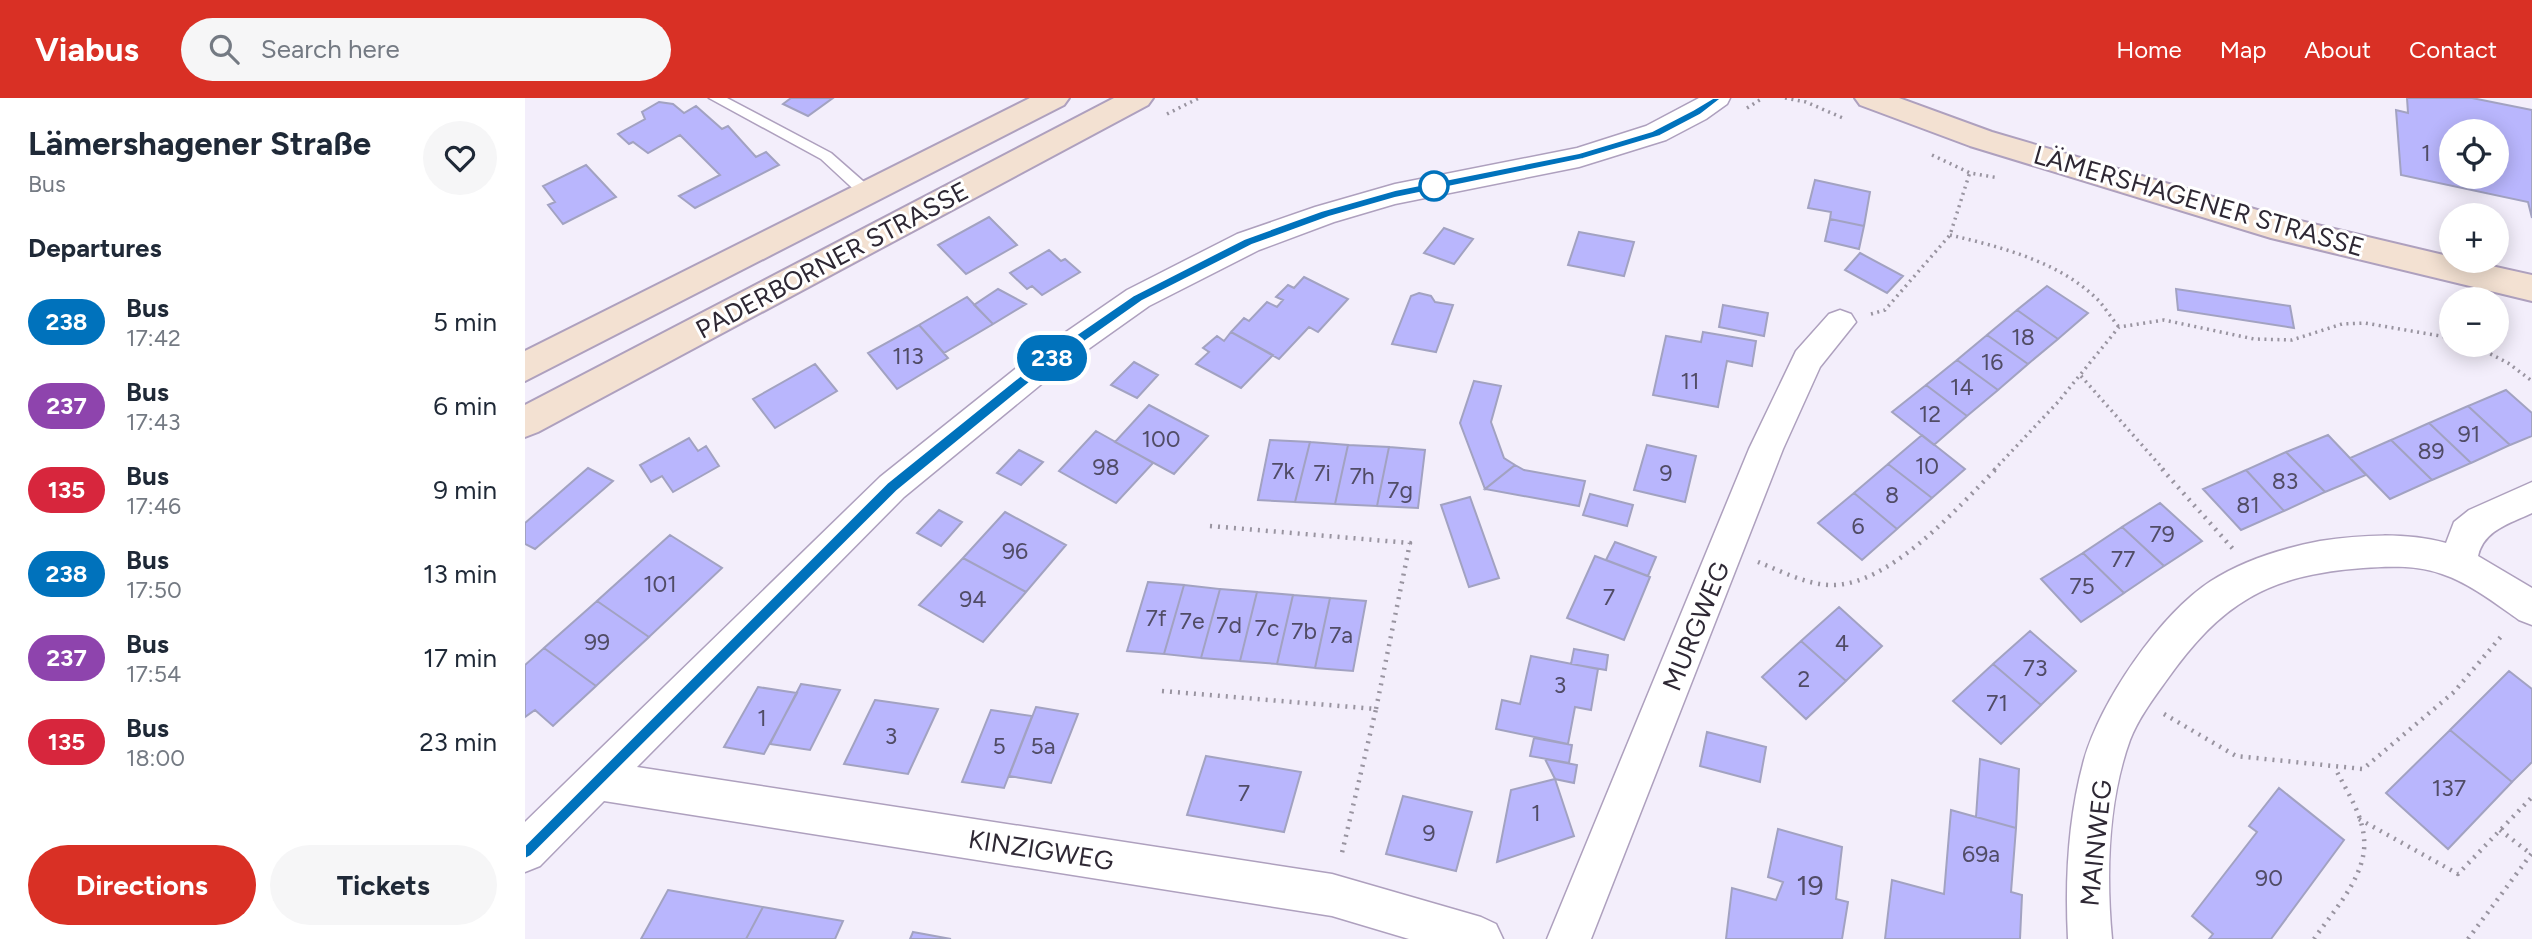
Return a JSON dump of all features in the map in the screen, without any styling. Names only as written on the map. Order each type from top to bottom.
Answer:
[{"type":"main road","name":"PADERBORNER STRASSE","points":[[525,367],[1054,98]]},
{"type":"main road","name":"PADERBORNER STRASSE","points":[[525,422],[1138,98]]},
{"type":"main road","name":"LÄMERSHAGENER STRASSE","points":[[1870,98],[1981,139],[2271,226],[2532,288]]},
{"type":"street","points":[[525,851],[892,487],[1045,363],[1138,298],[1248,242],[1325,214],[1395,194],[1579,157],[1656,133],[1696,113],[1728,105]]},
{"type":"street","name":"MURGWEG","points":[[1569,939],[1766,449],[1807,360],[1840,322]]},
{"type":"street","points":[[2458,564],[2466,533],[2481,521],[2532,497]]},
{"type":"street","name":"MAINWEG","points":[[2090,939],[2088,919],[2095,803],[2111,739],[2134,696],[2177,637],[2222,594],[2256,576],[2323,556],[2387,550],[2420,554],[2458,564],[2524,602]]},
{"type":"street","name":"KINZIGWEG","points":[[596,780],[1332,895],[1481,939]]},
{"type":"lane","points":[[716,98],[826,156],[867,193]]},
{"type":"path","points":[[1728,105],[1763,98]]},
{"type":"path","points":[[1840,322],[1885,310],[1950,235],[1981,139]]},
{"type":"path","points":[[1950,235],[1987,243],[2050,269],[2098,300],[2119,327]]},
{"type":"path","points":[[1726,552],[1819,586],[1843,584],[1874,574],[1929,532],[1981,484],[2081,376],[2119,327],[2164,320],[2254,339],[2292,340],[2342,324],[2365,323],[2439,336]]},
{"type":"path","points":[[2496,357],[2532,381]]},
{"type":"path","points":[[2081,376],[2256,576]]},
{"type":"path","points":[[1210,526],[1410,543],[1332,895]]},
{"type":"path","points":[[2134,696],[2236,756],[2363,769],[2454,692],[2510,625],[2524,602]]},
{"type":"path","points":[[1162,691],[1375,709]]},
{"type":"path","points":[[2314,939],[2362,864],[2365,842],[2360,819],[2335,768]]},
{"type":"path","points":[[2360,819],[2458,874],[2532,797]]},
{"type":"path","points":[[2468,939],[2531,853],[2500,830]]},
{"type":"building","points":[[791,98],[833,98],[808,116],[783,104]]},
{"type":"building","points":[[2407,98],[2472,98],[2532,110],[2532,218],[2528,202],[2467,189],[2509,189],[2509,119],[2439,119],[2439,183],[2401,175],[2396,110],[2408,113]]},
{"type":"building","points":[[659,102],[673,104],[684,113],[696,106],[722,129],[728,126],[756,157],[766,152],[779,165],[695,208],[679,196],[720,175],[680,135],[648,153],[633,142],[629,144],[618,134],[645,119],[642,112]]},
{"type":"building","points":[[586,165],[616,197],[563,224],[548,205],[555,202],[543,186]]},
{"type":"building","points":[[1815,180],[1870,192],[1864,226],[1830,219],[1831,212],[1808,208]]},
{"type":"building","points":[[989,217],[1017,245],[966,274],[938,245]]},
{"type":"building","points":[[1830,219],[1864,226],[1859,249],[1825,241]]},
{"type":"building","points":[[1444,228],[1473,239],[1454,264],[1424,253]]},
{"type":"building","points":[[1579,232],[1634,242],[1624,276],[1568,265]]},
{"type":"building","points":[[1049,250],[1080,272],[1042,295],[1032,286],[1027,289],[1010,273]]},
{"type":"building","points":[[1860,253],[1903,276],[1887,293],[1845,270]]},
{"type":"building","points":[[1304,277],[1348,299],[1318,332],[1309,327],[1279,359],[1231,332],[1244,318],[1249,321],[1267,302],[1277,307],[1283,300],[1276,297],[1288,285],[1294,288]]},
{"type":"building","points":[[2047,286],[2088,313],[2058,339],[2017,310]]},
{"type":"building","points":[[998,289],[1026,304],[993,324],[974,305]]},
{"type":"building","points":[[2176,289],[2290,306],[2294,328],[2178,310]]},
{"type":"building","points":[[1419,293],[1431,296],[1435,302],[1453,305],[1436,352],[1392,344],[1411,296]]},
{"type":"building","points":[[967,297],[993,324],[944,353],[919,325]]},
{"type":"building","points":[[1723,305],[1768,313],[1764,336],[1719,327]]},
{"type":"building","points":[[2017,310],[2058,339],[2028,364],[1987,335]]},
{"type":"building","points":[[919,325],[948,358],[897,389],[868,353]]},
{"type":"building","points":[[1231,332],[1273,355],[1241,388],[1196,364],[1209,352],[1203,348],[1217,336],[1224,341]]},
{"type":"building","points":[[1703,332],[1756,341],[1752,366],[1727,361],[1718,407],[1653,395],[1666,336],[1701,342]]},
{"type":"building","points":[[1987,335],[2028,364],[1998,390],[1957,360]]},
{"type":"building","points":[[1957,360],[1998,390],[1967,416],[1926,385]]},
{"type":"building","points":[[1134,362],[1158,375],[1137,398],[1111,385]]},
{"type":"building","points":[[815,364],[837,391],[775,428],[753,399]]},
{"type":"building","points":[[1474,381],[1501,386],[1491,422],[1504,458],[1515,465],[1485,489],[1460,423]]},
{"type":"building","points":[[1926,385],[1967,416],[1934,445],[1892,412]]},
{"type":"building","points":[[2506,390],[2532,413],[2532,436],[2510,445],[2468,406]]},
{"type":"building","points":[[1149,405],[1208,436],[1174,474],[1115,442]]},
{"type":"building","points":[[2468,406],[2510,445],[2471,463],[2429,423]]},
{"type":"building","points":[[2429,423],[2471,463],[2432,480],[2391,440]]},
{"type":"building","points":[[1096,431],[1153,463],[1116,503],[1059,471]]},
{"type":"building","points":[[1922,435],[1965,469],[1932,498],[1888,464]]},
{"type":"building","points":[[2328,435],[2366,475],[2325,492],[2286,452]]},
{"type":"building","points":[[689,438],[698,451],[706,446],[719,466],[673,492],[662,476],[651,482],[640,465]]},
{"type":"building","points":[[1270,440],[1310,442],[1295,502],[1258,500]]},
{"type":"building","points":[[2391,440],[2432,480],[2390,499],[2350,458]]},
{"type":"building","points":[[1310,442],[1348,445],[1335,504],[1295,502]]},
{"type":"building","points":[[1348,445],[1389,447],[1377,506],[1335,504]]},
{"type":"building","points":[[1647,445],[1696,456],[1685,502],[1634,490]]},
{"type":"building","points":[[1389,447],[1425,450],[1418,508],[1377,506]]},
{"type":"building","points":[[1019,450],[1043,462],[1021,485],[997,473]]},
{"type":"building","points":[[2286,452],[2325,492],[2284,511],[2246,470]]},
{"type":"building","points":[[1888,464],[1932,498],[1897,529],[1854,493]]},
{"type":"building","points":[[1515,465],[1524,470],[1585,481],[1579,506],[1485,489]]},
{"type":"building","points":[[588,468],[613,481],[535,549],[525,544],[525,523]]},
{"type":"building","points":[[2246,470],[2284,511],[2241,530],[2203,489]]},
{"type":"building","points":[[1854,493],[1897,529],[1862,560],[1818,523]]},
{"type":"building","points":[[1590,494],[1633,505],[1627,526],[1583,515]]},
{"type":"building","points":[[1470,497],[1499,578],[1469,587],[1441,505]]},
{"type":"building","points":[[2160,503],[2202,541],[2164,566],[2122,527]]},
{"type":"building","points":[[939,510],[962,522],[941,546],[917,533]]},
{"type":"building","points":[[1005,512],[1066,545],[1026,592],[963,558]]},
{"type":"building","points":[[2122,527],[2164,566],[2124,593],[2083,553]]},
{"type":"building","points":[[670,535],[722,568],[649,637],[597,601]]},
{"type":"building","points":[[1615,542],[1656,557],[1648,576],[1606,560]]},
{"type":"building","points":[[2083,553],[2124,593],[2081,622],[2041,579]]},
{"type":"building","points":[[1595,556],[1650,577],[1624,640],[1567,618]]},
{"type":"building","points":[[963,558],[1026,592],[983,642],[919,605]]},
{"type":"building","points":[[1148,582],[1184,585],[1164,654],[1127,651]]},
{"type":"building","points":[[1184,585],[1220,589],[1201,658],[1164,654]]},
{"type":"building","points":[[1220,589],[1257,592],[1240,661],[1201,658]]},
{"type":"building","points":[[1257,592],[1293,595],[1277,664],[1240,661]]},
{"type":"building","points":[[1293,595],[1330,598],[1315,668],[1277,664]]},
{"type":"building","points":[[1330,598],[1366,601],[1353,671],[1315,668]]},
{"type":"building","points":[[597,601],[649,637],[596,686],[544,648]]},
{"type":"building","points":[[1839,607],[1882,646],[1846,681],[1801,641]]},
{"type":"building","points":[[2030,631],[2076,671],[2041,705],[1993,664]]},
{"type":"building","points":[[1801,641],[1846,681],[1806,719],[1762,677]]},
{"type":"building","points":[[544,648],[596,686],[553,726],[535,710],[525,717],[525,665]]},
{"type":"building","points":[[1574,649],[1608,655],[1606,670],[1571,664]]},
{"type":"building","points":[[1531,656],[1598,669],[1591,710],[1575,707],[1568,744],[1496,729],[1502,700],[1520,704]]},
{"type":"building","points":[[1993,664],[2041,705],[2001,744],[1953,701]]},
{"type":"building","points":[[2509,671],[2532,689],[2532,762],[2512,782],[2450,730]]},
{"type":"building","points":[[801,684],[840,690],[810,750],[770,744]]},
{"type":"building","points":[[758,687],[797,693],[764,754],[724,747]]},
{"type":"building","points":[[875,700],[938,709],[908,774],[844,764]]},
{"type":"building","points":[[1036,707],[1078,714],[1051,783],[1009,776]]},
{"type":"building","points":[[991,710],[1032,716],[1004,788],[962,782]]},
{"type":"building","points":[[2450,730],[2512,782],[2448,849],[2386,793]]},
{"type":"building","points":[[1707,732],[1766,747],[1760,782],[1700,766]]},
{"type":"building","points":[[1534,738],[1572,745],[1569,763],[1530,756]]},
{"type":"building","points":[[1206,756],[1301,772],[1284,832],[1187,815]]},
{"type":"building","points":[[1545,759],[1577,765],[1574,783],[1555,779]]},
{"type":"building","points":[[1980,759],[2019,769],[2016,828],[1976,817]]},
{"type":"building","points":[[1555,779],[1574,836],[1497,862],[1511,790]]},
{"type":"building","points":[[2279,788],[2344,840],[2271,939],[2209,939],[2213,934],[2192,916],[2257,832],[2249,826]]},
{"type":"building","points":[[1403,796],[1472,812],[1456,871],[1386,854]]},
{"type":"building","points":[[1951,810],[2016,828],[2011,892],[2022,895],[2020,939],[1885,939],[1892,880],[1944,894]]},
{"type":"building","points":[[1778,829],[1842,847],[1836,899],[1848,902],[1842,939],[1726,939],[1732,888],[1776,900],[1783,882],[1768,877]]},
{"type":"building","points":[[668,890],[763,907],[746,939],[641,939]]},
{"type":"building","points":[[763,907],[843,921],[835,939],[746,939]]},
{"type":"building","points":[[913,932],[951,939],[910,939]]},
{"type":"bus line","name":"238","points":[[525,851],[892,487],[1045,363],[1138,298],[1248,242],[1325,214],[1395,194],[1579,157],[1656,133],[1696,113],[1717,98]]}]
